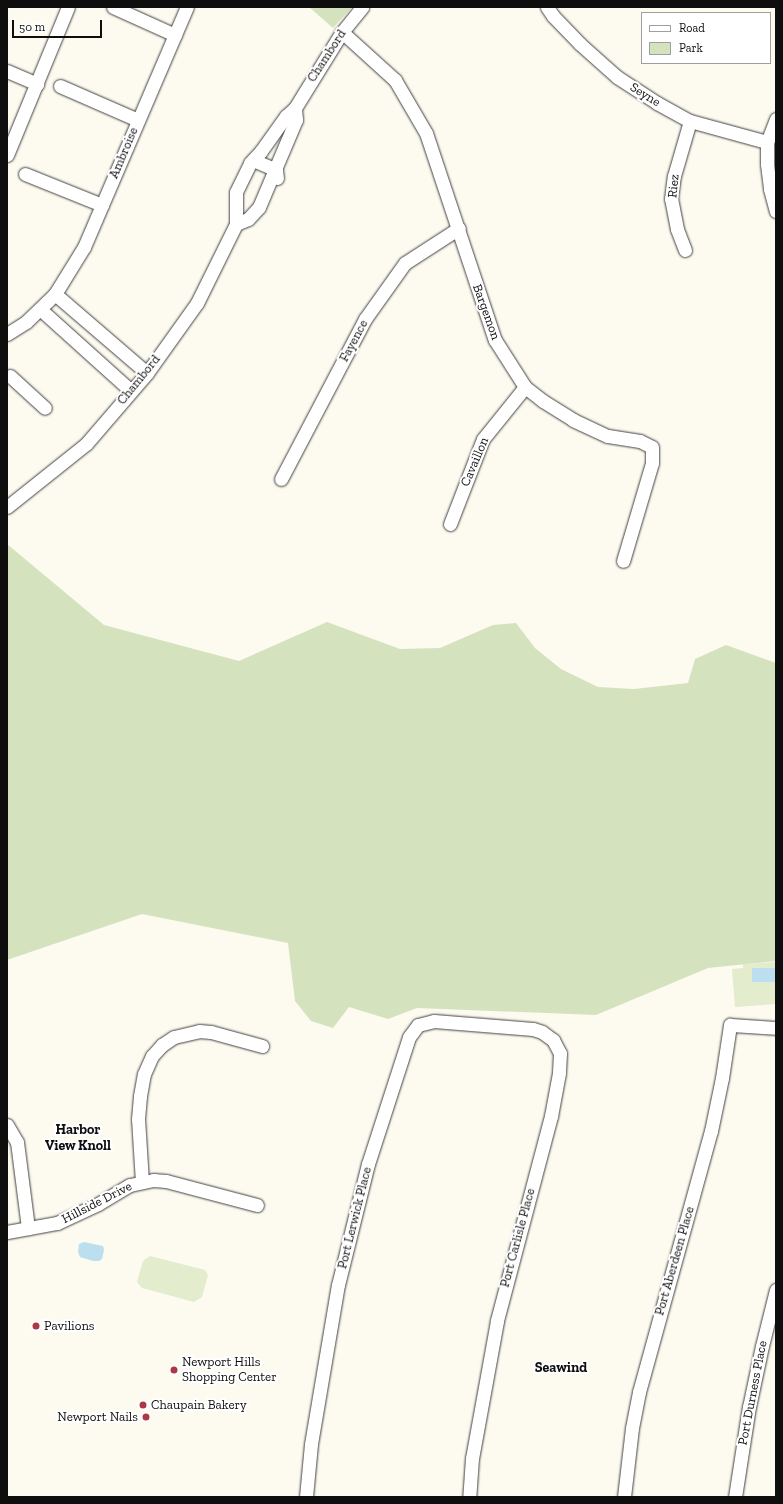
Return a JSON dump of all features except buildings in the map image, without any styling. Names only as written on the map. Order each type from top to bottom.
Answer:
[{"type":"street","points":[[7,155],[68,7]]},
{"type":"street","points":[[113,7],[175,35]]},
{"type":"street","name":"Ambroise","points":[[7,334],[26,322],[54,294],[84,247],[187,7]]},
{"type":"street","name":"Chambord","points":[[242,222],[234,206],[236,192],[253,160],[261,152],[286,116],[295,108],[342,32],[362,7]]},
{"type":"street","name":"Seyne","points":[[547,7],[553,16],[580,44],[617,77],[690,121],[767,142]]},
{"type":"street","name":"Bargemon","points":[[342,32],[395,80],[426,133],[459,228],[495,340],[525,387],[543,401],[573,420],[608,436],[640,441],[652,447],[652,463],[623,561]]},
{"type":"street","points":[[7,71],[36,84]]},
{"type":"street","points":[[60,86],[138,120]]},
{"type":"street","name":"Chambord","points":[[7,507],[86,444],[147,373],[197,303],[242,222],[259,207],[296,120],[295,108]]},
{"type":"street","points":[[776,119],[767,142],[769,183],[776,211]]},
{"type":"street","name":"Riez","points":[[685,250],[677,229],[671,199],[674,176],[690,121]]},
{"type":"street","points":[[253,160],[276,170]]},
{"type":"street","points":[[25,174],[102,205]]},
{"type":"street","name":"Fayence","points":[[281,479],[365,319],[405,262],[459,228]]},
{"type":"street","points":[[54,294],[147,373]]},
{"type":"street","points":[[40,308],[131,391]]},
{"type":"street","points":[[8,375],[45,408]]},
{"type":"street","name":"Cavaillon","points":[[450,524],[483,439],[525,387]]},
{"type":"street","name":"Port Lerwick Place","points":[[306,1497],[310,1444],[338,1285],[368,1164],[409,1037],[418,1025],[434,1021],[497,1027]]},
{"type":"street","name":"Port Aberdeen Place","points":[[624,1497],[632,1428],[639,1392],[711,1130],[722,1078],[730,1025],[776,1028]]},
{"type":"street","name":"Port Carlisle Place","points":[[469,1497],[472,1458],[497,1321],[540,1158],[559,1073],[560,1053],[553,1040],[542,1032],[533,1029],[497,1027]]},
{"type":"street","points":[[142,1182],[138,1119],[140,1096],[146,1070],[152,1056],[162,1045],[174,1037],[188,1032],[211,1032],[262,1046]]},
{"type":"street","points":[[7,1125],[17,1142],[28,1228]]},
{"type":"street","name":"Hillside Drive","points":[[7,1232],[57,1223],[98,1204],[130,1185],[142,1182],[166,1181],[257,1205]]},
{"type":"street","name":"Port Durness Place","points":[[735,1497],[751,1399],[776,1290]]},
{"type":"green space","points":[[309,7],[352,7],[333,28]]},
{"type":"green space","points":[[7,544],[104,625],[239,661],[327,622],[400,649],[440,648],[493,625],[516,623],[535,648],[561,669],[598,687],[634,689],[688,683],[695,659],[726,645],[776,663],[776,961],[708,968],[596,1015],[417,1008],[388,1019],[349,1007],[333,1028],[311,1021],[295,1001],[288,943],[142,914],[7,960]]},
{"type":"green space","points":[[776,962],[776,1004],[735,1007],[732,969],[743,968],[743,964]]},
{"type":"green space","points":[[150,1256],[205,1270],[208,1275],[202,1297],[194,1302],[142,1288],[137,1282],[143,1261]]},
{"type":"water","points":[[752,968],[776,968],[776,982],[752,982]]},
{"type":"water","points":[[84,1242],[103,1246],[104,1250],[102,1259],[99,1261],[93,1261],[80,1257],[78,1252],[79,1244]]},
{"type":"place","name":"Pavilions","points":[[36,1326]]},
{"type":"place","name":"Newport Hills Shopping Center","points":[[174,1370]]},
{"type":"place","name":"Chaupain Bakery","points":[[143,1405]]},
{"type":"place","name":"Newport Nails","points":[[146,1417]]},
{"type":"district","name":"Harbor View Knoll","points":[[78,1138]]},
{"type":"district","name":"Seawind","points":[[561,1368]]}]
